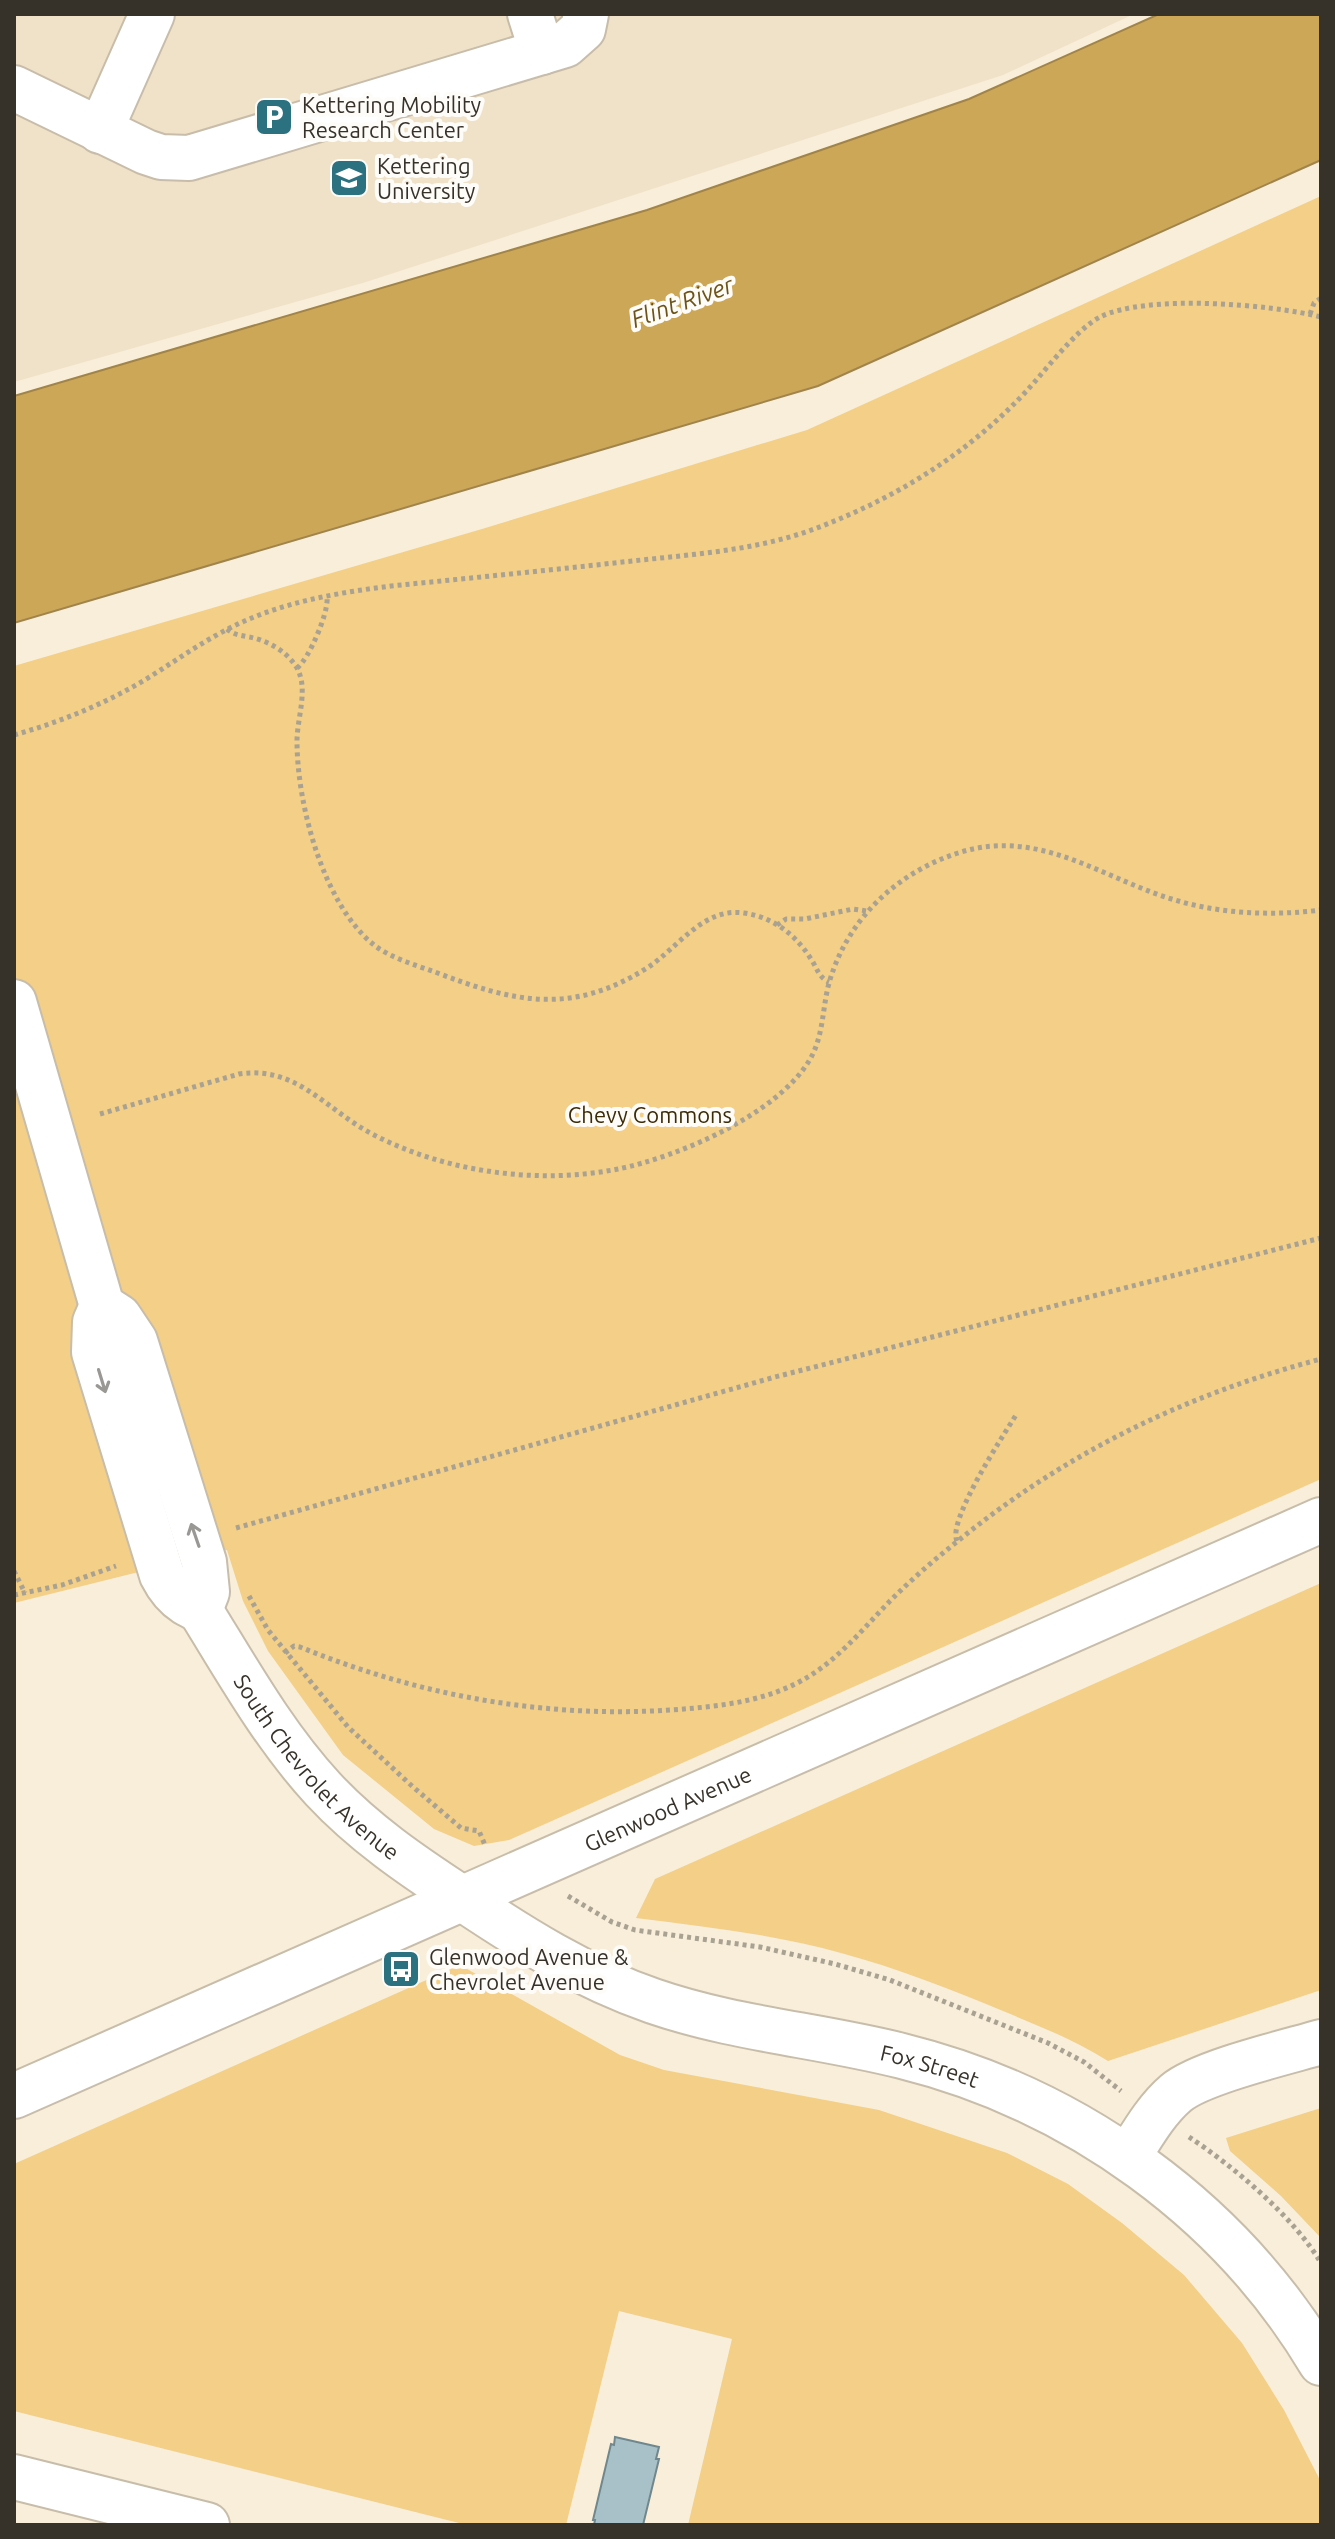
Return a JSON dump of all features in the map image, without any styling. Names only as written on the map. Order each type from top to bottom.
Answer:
[{"type":"street","points":[[100,131],[152,14]]},
{"type":"street","points":[[14,88],[161,157],[189,158],[536,33],[565,45],[583,29],[586,14]]},
{"type":"street","name":"South Chevrolet Avenue","points":[[14,1002],[102,1306],[119,1317],[135,1341],[204,1562],[207,1592],[200,1610],[263,1713],[321,1786],[376,1840],[461,1898]]},
{"type":"street","name":"Glenwood Avenue","points":[[14,2096],[1321,1520]]},
{"type":"street","name":"Fox Street","points":[[461,1898],[572,1966],[648,1999],[727,2022],[876,2050],[930,2064],[989,2084],[1087,2131],[1128,2157],[1191,2207],[1241,2255],[1273,2292],[1321,2363]]},
{"type":"street","points":[[1128,2157],[1167,2101],[1184,2087],[1321,2042]]},
{"type":"street","points":[[14,2477],[207,2525]]},
{"type":"path","points":[[1310,314],[1314,303],[1321,298]]},
{"type":"path","points":[[14,735],[61,721],[99,704],[227,629],[269,611],[391,586],[720,551],[793,536],[868,507],[944,463],[1012,406],[1084,328],[1102,316],[1129,307],[1266,306],[1321,317]]},
{"type":"path","points":[[297,668],[308,655],[327,608],[327,597]]},
{"type":"path","points":[[227,629],[234,634],[268,643],[285,654],[297,668],[301,682],[297,742],[299,779],[311,837],[344,907],[358,928],[383,951],[486,991],[523,1000],[546,1001],[589,993],[621,982],[647,968],[714,916],[746,913],[777,925],[798,942],[821,977],[829,982]]},
{"type":"path","points":[[100,1114],[239,1074],[261,1072],[295,1081],[375,1136],[433,1159],[497,1172],[536,1175],[617,1169],[654,1159],[705,1138],[770,1104],[809,1060],[820,1036],[829,982],[842,950],[867,911],[886,891],[937,861],[966,851],[1010,846],[1065,855],[1157,895],[1197,906],[1258,913],[1321,910]]},
{"type":"path","points":[[777,925],[786,919],[853,909],[867,911]]},
{"type":"path","points":[[224,1531],[803,1369],[1052,1309],[1321,1238]]},
{"type":"path","points":[[285,1653],[294,1646],[300,1647],[386,1679],[535,1709],[623,1712],[726,1704],[782,1690],[811,1676],[848,1646],[890,1601],[957,1542],[1074,1458],[1138,1424],[1221,1389],[1321,1359]]},
{"type":"path","points":[[957,1542],[954,1532],[960,1514],[1016,1415]]},
{"type":"path","points":[[14,1595],[62,1585],[127,1562]]},
{"type":"path","points":[[14,1571],[25,1593]]},
{"type":"path","points":[[243,1584],[268,1630],[285,1653],[358,1737],[461,1828],[479,1831],[487,1847]]},
{"type":"path","points":[[605,1918],[646,1933],[739,1943],[807,1957],[890,1980],[1048,2043],[1084,2062],[1114,2087]]},
{"type":"path","points":[[1200,2144],[1276,2208],[1321,2263]]},
{"type":"shaded area","name":"Kettering University","points":[[14,14],[1134,14],[1003,75],[366,282],[14,382]]},
{"type":"green space","name":"Chevy Commons","points":[[1321,196],[1321,1479],[509,1840],[474,1846],[434,1829],[343,1755],[268,1651],[243,1601],[227,1550],[14,1603],[14,666],[807,430]]},
{"type":"green space","points":[[1321,1583],[1321,1990],[1108,2061],[1070,2040],[1016,2017],[923,1979],[862,1959],[765,1936],[636,1918],[655,1879]]},
{"type":"green space","points":[[460,1965],[620,2055],[664,2070],[879,2110],[1007,2153],[1068,2184],[1122,2223],[1184,2275],[1242,2343],[1284,2410],[1321,2482],[1321,2525],[688,2525],[732,2339],[619,2311],[566,2525],[467,2525],[14,2411],[14,2164]]},
{"type":"green space","points":[[1321,2108],[1321,2238],[1281,2196],[1230,2151],[1226,2138]]},
{"type":"water","name":"Flint River","points":[[1159,14],[1321,14],[1321,160],[818,386],[14,623],[14,396],[647,210],[969,99]]},
{"type":"building","points":[[615,2437],[659,2447],[656,2459],[659,2459],[643,2525],[594,2525]]},
{"type":"place","name":"Kettering Mobility Research Center","points":[[274,117]]},
{"type":"place","name":"Kettering University","points":[[349,178]]},
{"type":"place","name":"Glenwood Avenue & Chevrolet Avenue","points":[[401,1969]]}]
